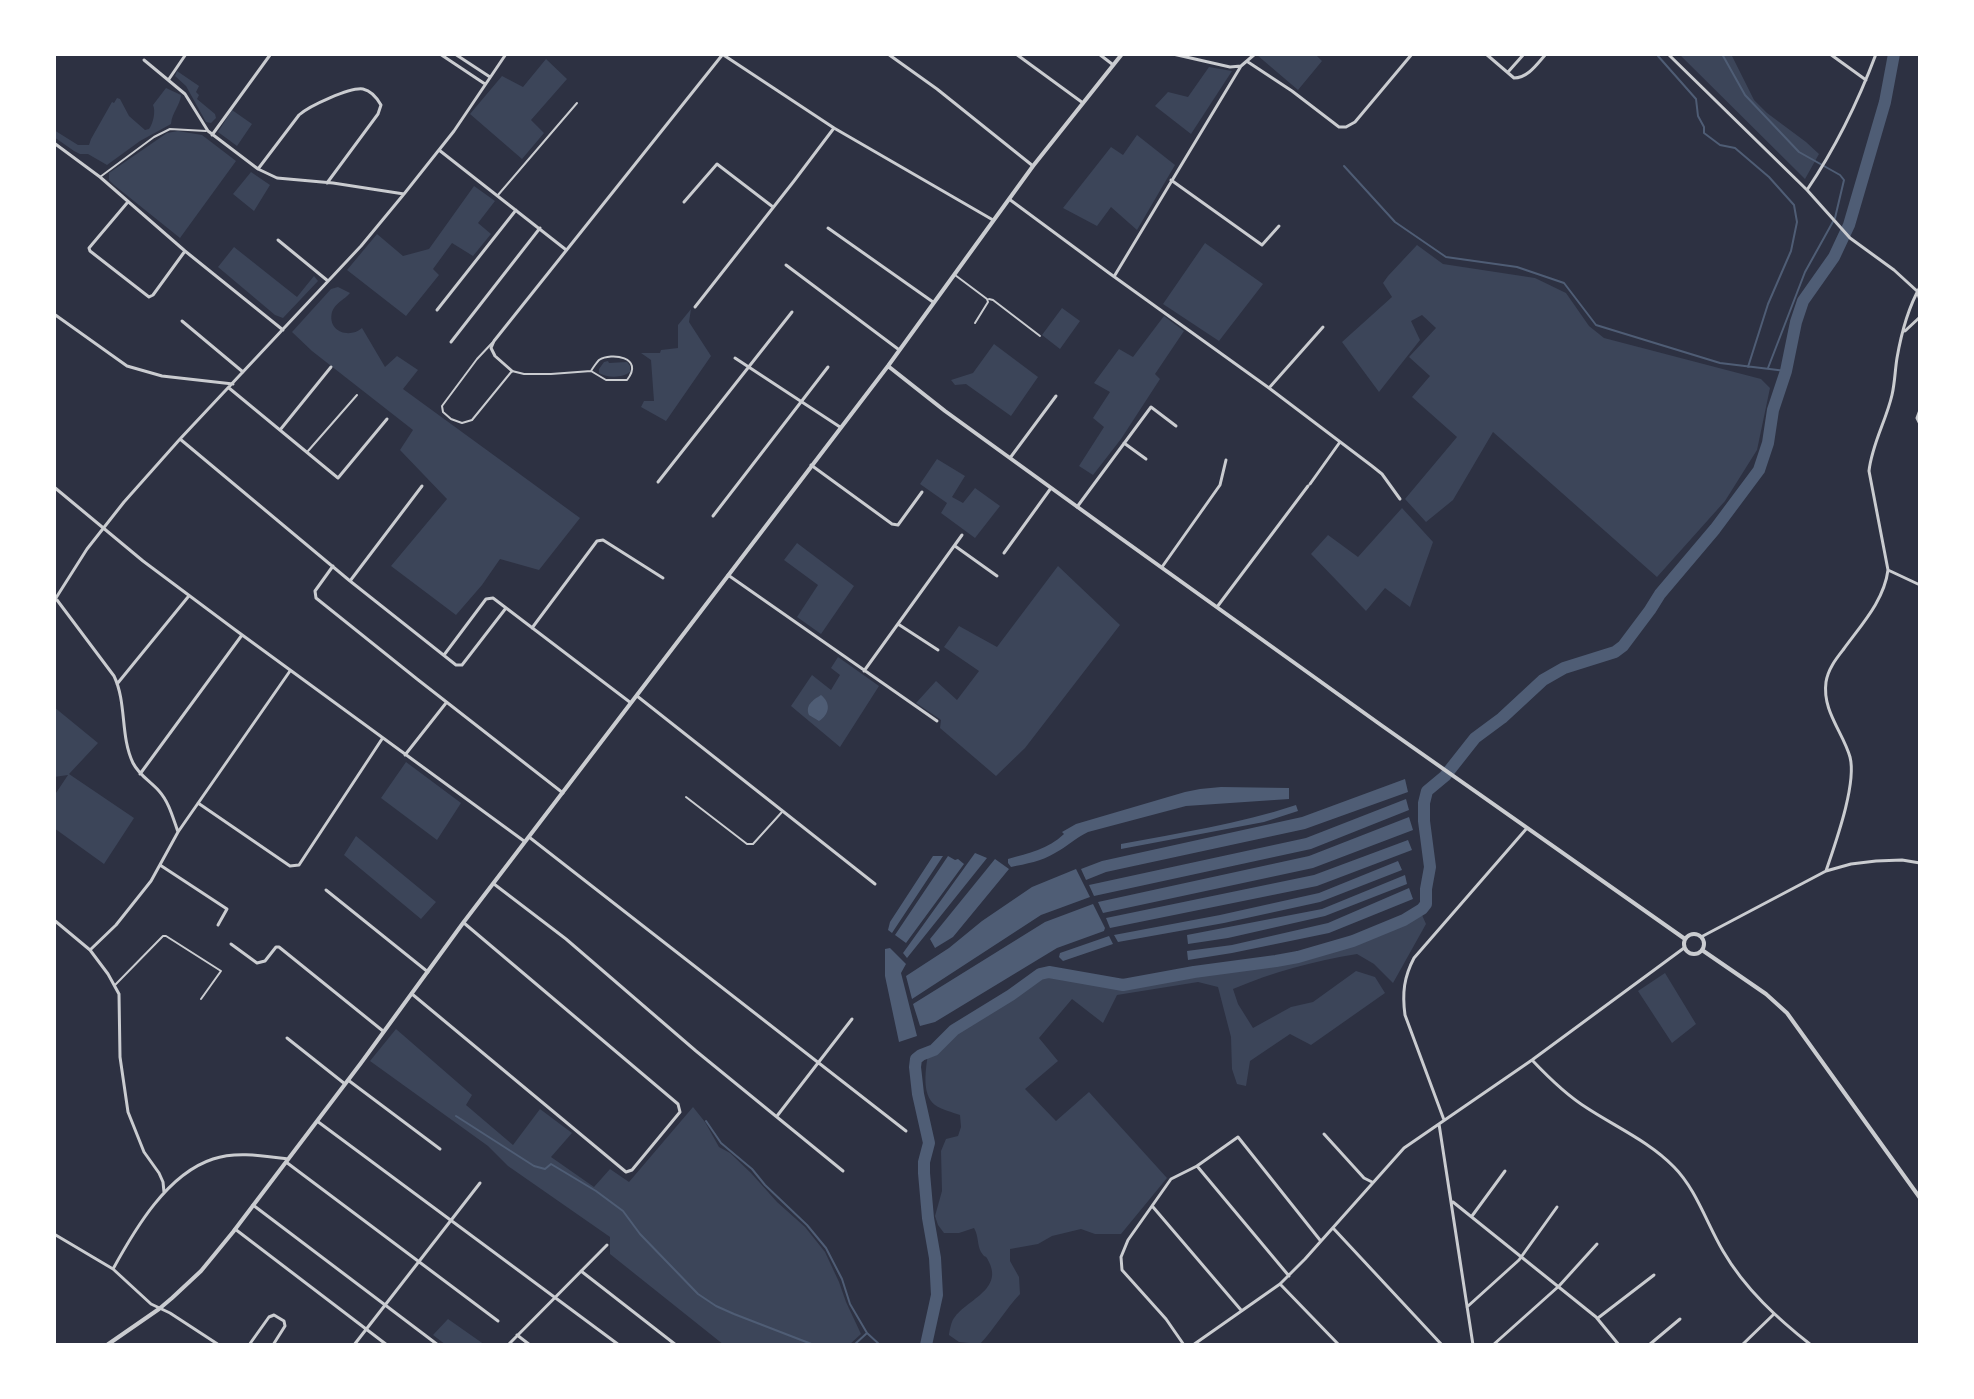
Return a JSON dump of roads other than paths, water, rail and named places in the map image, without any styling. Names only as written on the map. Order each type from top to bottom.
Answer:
[{"type":"street","points":[[169,79],[186,54]]},
{"type":"street","points":[[440,54],[485,84]]},
{"type":"street","points":[[455,54],[490,77]]},
{"type":"street","points":[[178,832],[161,793],[134,766],[125,740],[117,684],[55,600],[87,549],[124,502],[361,246],[404,194],[506,54]]},
{"type":"street","points":[[512,371],[472,420],[462,423],[443,412],[442,406],[477,359],[722,54],[834,128],[993,220]]},
{"type":"street","points":[[888,54],[1033,166]]},
{"type":"street","points":[[1016,54],[1083,103]]},
{"type":"street","points":[[1099,54],[1113,64]]},
{"type":"street","points":[[107,1345],[159,1309],[201,1271],[235,1229],[463,923],[888,366],[1033,166],[1122,54]]},
{"type":"street","points":[[1173,54],[1230,67],[1241,66],[1255,54]]},
{"type":"street","points":[[1248,62],[1339,127],[1346,127],[1355,122],[1412,54]]},
{"type":"street","points":[[1486,54],[1514,78],[1528,74],[1546,54]]},
{"type":"street","points":[[1507,73],[1524,54]]},
{"type":"street","points":[[1668,54],[1807,190],[1850,238],[1919,290],[1920,300]]},
{"type":"street","points":[[1830,54],[1866,80]]},
{"type":"street","points":[[1807,190],[1857,103],[1876,54]]},
{"type":"street","points":[[210,133],[270,55]]},
{"type":"street","points":[[144,60],[185,94],[210,133],[258,169],[277,178],[404,194]]},
{"type":"street","points":[[1114,277],[1241,66]]},
{"type":"street","points":[[258,169],[305,109],[360,88],[370,92],[381,105],[378,114],[327,183]]},
{"type":"street","points":[[498,195],[577,103]]},
{"type":"street","points":[[695,307],[834,128]]},
{"type":"street","points":[[100,177],[154,137],[170,129],[210,133]]},
{"type":"street","points":[[54,143],[100,177],[283,330]]},
{"type":"street","points":[[439,150],[566,249]]},
{"type":"street","points":[[684,202],[717,164],[773,207]]},
{"type":"street","points":[[1171,180],[1262,245],[1279,226]]},
{"type":"street","points":[[1009,199],[1382,474],[1400,499]]},
{"type":"street","points":[[128,202],[89,248],[90,251],[149,297],[185,251]]},
{"type":"street","points":[[437,310],[516,210]]},
{"type":"street","points":[[451,342],[540,228]]},
{"type":"street","points":[[828,228],[933,303]]},
{"type":"street","points":[[278,240],[328,281]]},
{"type":"street","points":[[786,265],[899,350]]},
{"type":"street","points":[[954,274],[1040,336]]},
{"type":"street","points":[[1826,871],[1847,804],[1851,765],[1832,719],[1826,683],[1833,663],[1879,601],[1886,585],[1888,570],[1869,471],[1871,455],[1892,392],[1902,334],[1919,290]]},
{"type":"street","points":[[975,323],[987,299]]},
{"type":"street","points":[[658,482],[792,312]]},
{"type":"street","points":[[54,314],[127,366],[162,376],[231,386],[338,478],[387,419]]},
{"type":"street","points":[[1902,334],[1920,317]]},
{"type":"street","points":[[182,321],[244,373]]},
{"type":"street","points":[[1269,388],[1323,327]]},
{"type":"street","points":[[494,341],[491,348],[495,356],[512,371],[524,374],[591,371],[614,381],[627,380],[633,369],[626,359],[605,357],[591,371]]},
{"type":"street","points":[[735,358],[840,427]]},
{"type":"street","points":[[888,366],[1077,507],[1685,939]]},
{"type":"street","points":[[280,430],[331,367]]},
{"type":"street","points":[[713,516],[828,367]]},
{"type":"street","points":[[307,452],[357,395]]},
{"type":"street","points":[[1010,458],[1056,396]]},
{"type":"street","points":[[1077,507],[1151,407],[1176,426]]},
{"type":"street","points":[[1920,410],[1917,418],[1920,424]]},
{"type":"street","points":[[180,439],[456,665],[462,665],[506,608]]},
{"type":"street","points":[[1217,607],[1340,442]]},
{"type":"street","points":[[1124,443],[1146,459]]},
{"type":"street","points":[[1162,567],[1220,485],[1226,460]]},
{"type":"street","points":[[811,465],[892,524],[898,525],[922,492]]},
{"type":"street","points":[[350,581],[422,486]]},
{"type":"street","points":[[54,487],[189,596],[382,739],[527,840],[906,1131]]},
{"type":"street","points":[[1004,553],[1051,488]]},
{"type":"street","points":[[864,671],[962,535]]},
{"type":"street","points":[[532,628],[597,541],[603,540],[663,578]]},
{"type":"street","points":[[955,546],[997,576]]},
{"type":"street","points":[[334,565],[315,591],[316,598],[563,793]]},
{"type":"street","points":[[1888,570],[1920,585]]},
{"type":"street","points":[[728,575],[937,721]]},
{"type":"street","points":[[55,586],[61,591]]},
{"type":"street","points":[[117,684],[189,596]]},
{"type":"street","points":[[444,655],[486,599],[493,598],[631,703]]},
{"type":"street","points":[[898,624],[938,650]]},
{"type":"street","points":[[140,774],[242,635]]},
{"type":"street","points":[[90,950],[116,925],[151,881],[178,832],[290,671]]},
{"type":"street","points":[[637,696],[875,884]]},
{"type":"street","points":[[405,755],[446,703]]},
{"type":"street","points":[[198,803],[290,866],[299,865],[382,739]]},
{"type":"street","points":[[686,797],[747,844],[753,844],[783,812]]},
{"type":"street","points":[[1444,1120],[1405,1015],[1402,997],[1407,972],[1414,958],[1527,828]]},
{"type":"street","points":[[1701,937],[1826,871],[1876,861],[1920,863]]},
{"type":"street","points":[[160,865],[227,909],[218,925]]},
{"type":"street","points":[[494,884],[566,939],[843,1171]]},
{"type":"street","points":[[326,890],[428,972]]},
{"type":"street","points":[[54,920],[90,950],[119,994],[120,1057],[128,1112],[144,1152],[159,1173],[164,1192]]},
{"type":"street","points":[[412,994],[626,1172],[632,1170],[680,1112],[678,1104],[463,923]]},
{"type":"street","points":[[1193,1345],[1289,1276],[1404,1148],[1532,1060],[1684,948],[1685,939],[1691,934],[1701,937],[1704,942],[1702,950],[1696,954],[1684,948]]},
{"type":"street","points":[[114,986],[166,936],[221,971],[201,999]]},
{"type":"street","points":[[231,944],[257,963],[265,961],[279,947],[383,1031]]},
{"type":"street","points":[[1702,950],[1766,994],[1787,1013],[1920,1198]]},
{"type":"street","points":[[777,1116],[852,1019]]},
{"type":"street","points":[[287,1038],[440,1149]]},
{"type":"street","points":[[1532,1060],[1564,1092],[1653,1148],[1673,1166],[1689,1183],[1707,1223],[1747,1285],[1774,1314],[1811,1345]]},
{"type":"street","points":[[317,1121],[619,1345]]},
{"type":"street","points":[[1439,1124],[1473,1345]]},
{"type":"street","points":[[1324,1134],[1364,1178],[1372,1182]]},
{"type":"street","points":[[1184,1345],[1166,1319],[1122,1270],[1121,1257],[1128,1240],[1171,1179],[1197,1166],[1238,1137],[1320,1240]]},
{"type":"street","points":[[113,1269],[164,1192],[196,1167],[215,1158],[248,1155],[287,1160],[498,1321]]},
{"type":"street","points":[[1197,1166],[1289,1276]]},
{"type":"street","points":[[1471,1217],[1505,1171]]},
{"type":"street","points":[[354,1345],[480,1183]]},
{"type":"street","points":[[1452,1202],[1598,1318],[1619,1345]]},
{"type":"street","points":[[253,1205],[438,1345]]},
{"type":"street","points":[[1153,1207],[1242,1311]]},
{"type":"street","points":[[1467,1307],[1521,1256],[1557,1207]]},
{"type":"street","points":[[1333,1227],[1442,1345]]},
{"type":"street","points":[[235,1229],[387,1345]]},
{"type":"street","points":[[54,1234],[113,1269],[151,1304],[219,1345]]},
{"type":"street","points":[[1493,1345],[1559,1286],[1597,1244]]},
{"type":"street","points":[[508,1345],[607,1245]]},
{"type":"street","points":[[581,1271],[676,1345]]},
{"type":"street","points":[[1598,1318],[1654,1275]]},
{"type":"street","points":[[1280,1284],[1339,1345]]},
{"type":"street","points":[[1742,1345],[1774,1314]]},
{"type":"street","points":[[249,1345],[269,1317],[274,1315],[284,1321],[285,1326],[273,1345]]},
{"type":"street","points":[[1649,1345],[1680,1319]]},
{"type":"street","points":[[517,1335],[530,1345]]},
{"type":"waterway","points":[[1722,54],[1745,95],[1799,152],[1844,180],[1835,218],[1805,272],[1768,368]]},
{"type":"waterway","points":[[926,1345],[937,1295],[924,1173],[929,1143],[918,1094],[916,1059],[934,1050],[954,1030],[1040,974],[1049,972],[1123,985],[1276,961],[1353,941],[1404,920],[1422,909],[1426,904],[1430,867],[1424,821],[1427,791],[1445,776],[1475,738],[1543,680],[1564,668],[1615,652],[1623,646],[1660,594],[1715,529],[1759,470],[1796,322],[1803,301],[1834,257],[1849,225],[1885,102],[1894,54]]},
{"type":"waterway","points":[[1658,56],[1696,99],[1704,133],[1720,145],[1735,148],[1769,177],[1794,205],[1797,222],[1791,251],[1768,304],[1748,367]]},
{"type":"waterway","points":[[1344,166],[1395,222],[1446,257],[1517,267],[1564,283],[1596,325],[1720,363],[1786,371]]},
{"type":"waterway","points":[[456,1116],[534,1166],[545,1169],[551,1164],[596,1191],[623,1211],[640,1234],[698,1294],[716,1306],[814,1345]]},
{"type":"waterway","points":[[706,1121],[721,1143],[752,1169],[826,1248],[842,1279],[850,1304],[867,1333]]},
{"type":"waterway","points":[[854,1345],[867,1333],[880,1345]]}]
